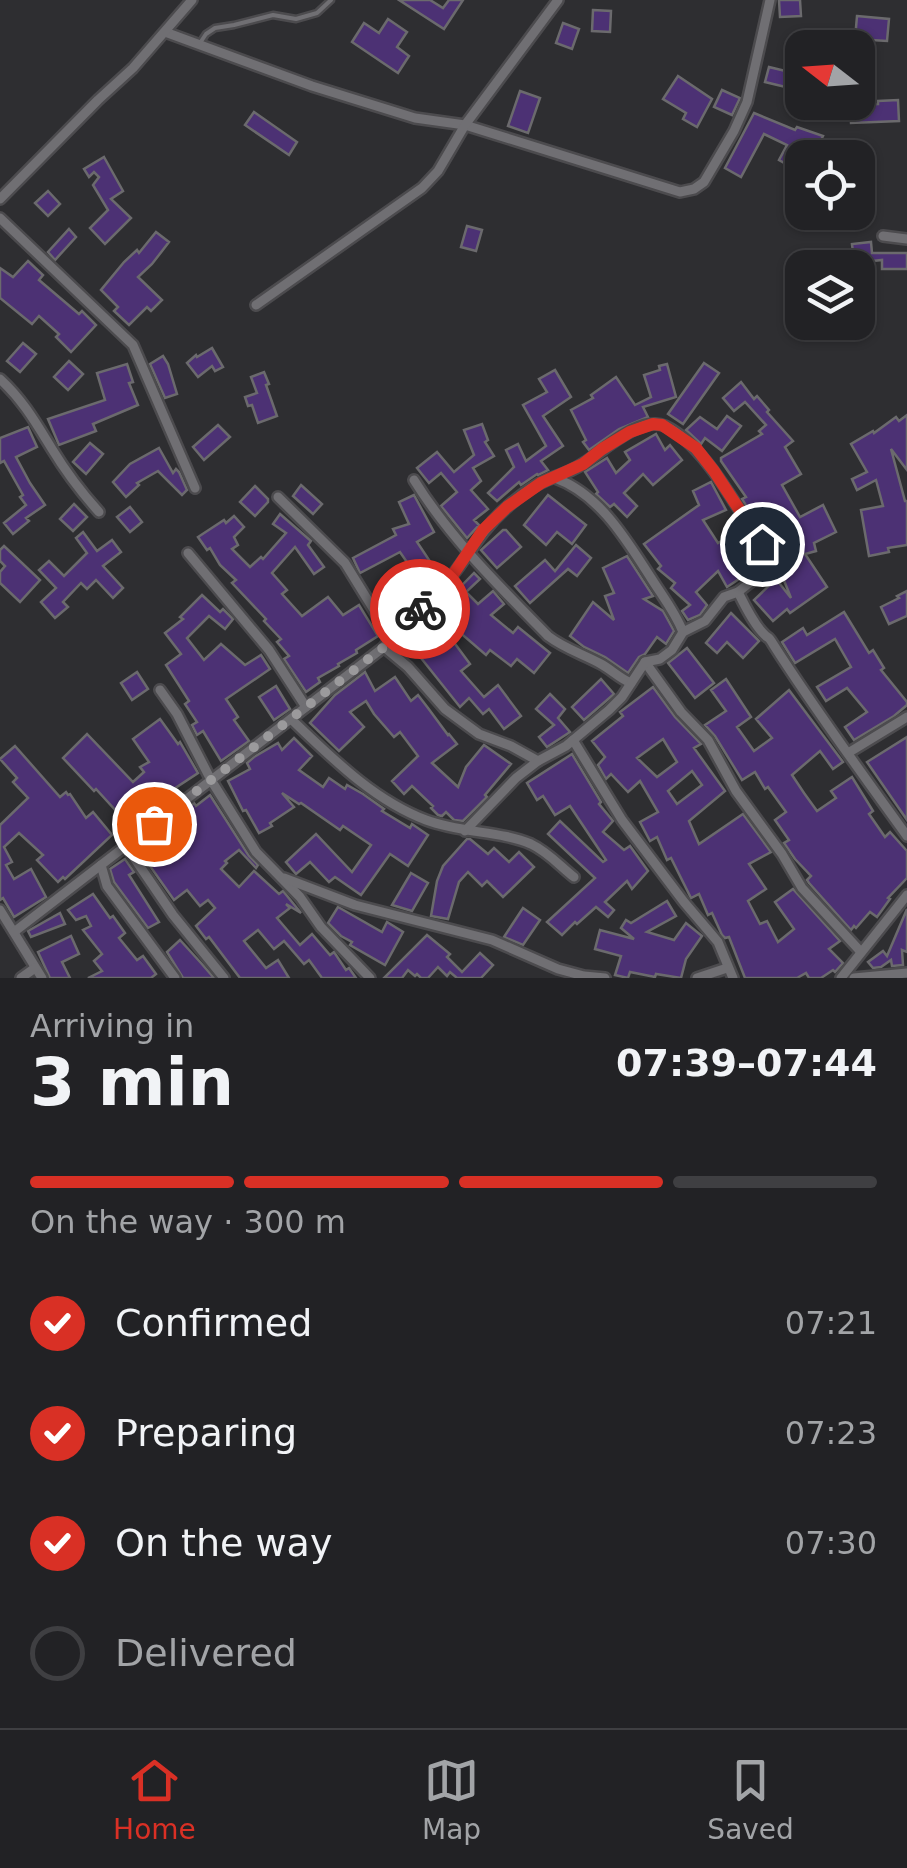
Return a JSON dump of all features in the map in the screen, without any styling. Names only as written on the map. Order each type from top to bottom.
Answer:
[{"type":"street","points":[[0,199],[133,68],[192,0]]},
{"type":"street","points":[[256,305],[422,188],[558,0]]},
{"type":"street","points":[[164,32],[312,86],[415,118],[465,125],[680,192],[704,182],[734,131],[746,102],[770,0]]},
{"type":"street","points":[[0,218],[133,344],[195,488]]},
{"type":"street","points":[[882,236],[907,239]]},
{"type":"street","points":[[0,379],[30,413],[79,490],[99,512]]},
{"type":"street","points":[[14,932],[384,647],[390,636],[438,592],[483,530],[507,507],[630,432],[662,425],[696,448],[714,471],[762,544],[766,554],[763,569],[738,592],[724,597],[704,621],[683,632],[672,650],[645,662],[610,710],[516,778],[465,831]]},
{"type":"street","points":[[555,478],[586,497],[620,532],[675,612],[683,632]]},
{"type":"street","points":[[414,480],[468,551],[548,636],[630,683]]},
{"type":"street","points":[[278,497],[345,563],[390,636]]},
{"type":"street","points":[[188,553],[269,650],[306,707]]},
{"type":"street","points":[[738,592],[800,687],[907,836]]},
{"type":"street","points":[[384,647],[408,667],[445,709],[479,734],[538,761]]},
{"type":"street","points":[[645,662],[681,712],[708,740],[736,791],[802,888],[861,952]]},
{"type":"street","points":[[160,690],[256,852],[300,896],[321,928],[370,978]]},
{"type":"street","points":[[848,753],[907,717]]},
{"type":"street","points":[[291,718],[370,788],[426,820],[532,844],[574,878]]},
{"type":"street","points":[[573,740],[622,820],[718,942],[730,973],[696,978]]},
{"type":"street","points":[[126,846],[173,915],[224,978]]},
{"type":"street","points":[[100,866],[107,886],[175,978]]},
{"type":"street","points":[[281,877],[354,905],[492,940],[583,977],[605,978]]},
{"type":"street","points":[[841,978],[907,894]]},
{"type":"street","points":[[0,910],[42,978]]},
{"type":"street","points":[[21,978],[35,968]]},
{"type":"street","points":[[854,978],[907,973]]},
{"type":"lane","points":[[198,46],[215,28],[273,15],[296,19],[316,12],[330,0]]},
{"type":"building","points":[[399,0],[430,0],[443,8],[449,0],[463,0],[444,29]]},
{"type":"building","points":[[779,0],[800,0],[801,16],[780,17]]},
{"type":"building","points":[[593,10],[611,11],[610,32],[592,31]]},
{"type":"building","points":[[857,16],[889,19],[887,41],[875,40],[875,30],[856,30]]},
{"type":"building","points":[[388,19],[407,32],[397,47],[409,56],[398,73],[352,42],[364,23],[379,33]]},
{"type":"building","points":[[563,23],[579,29],[572,49],[556,43]]},
{"type":"building","points":[[769,67],[785,71],[785,87],[765,82]]},
{"type":"building","points":[[678,76],[712,99],[697,127],[683,119],[686,113],[663,99]]},
{"type":"building","points":[[722,90],[740,98],[732,115],[714,107]]},
{"type":"building","points":[[520,91],[540,98],[528,133],[508,126]]},
{"type":"building","points":[[898,100],[899,121],[851,123],[875,120],[878,101]]},
{"type":"building","points":[[254,112],[297,142],[289,155],[245,125]]},
{"type":"building","points":[[754,113],[795,130],[797,127],[823,136],[821,140],[785,140],[785,144],[764,134],[741,177],[725,168]]},
{"type":"building","points":[[104,157],[123,191],[111,199],[131,218],[105,244],[90,228],[108,210],[93,185],[99,177],[94,172],[89,177],[84,169]]},
{"type":"building","points":[[48,191],[60,204],[48,216],[35,203]]},
{"type":"building","points":[[467,226],[482,230],[476,251],[461,247]]},
{"type":"building","points":[[69,229],[76,237],[55,260],[48,252]]},
{"type":"building","points":[[156,232],[169,242],[138,277],[162,300],[151,311],[147,307],[129,325],[101,290]]},
{"type":"building","points":[[871,242],[872,250],[853,250],[852,244]]},
{"type":"building","points":[[875,253],[907,253],[907,269],[882,269],[882,260],[875,261]]},
{"type":"building","points":[[28,261],[43,275],[39,280],[96,325],[71,352],[39,316],[32,324],[0,298],[0,268],[13,277]]},
{"type":"building","points":[[23,343],[36,354],[20,372],[7,361]]},
{"type":"building","points":[[212,348],[223,367],[215,371],[212,366],[198,377],[187,363]]},
{"type":"building","points":[[163,356],[177,394],[165,398],[150,364]]},
{"type":"building","points":[[69,361],[83,374],[68,390],[54,377]]},
{"type":"building","points":[[704,363],[719,373],[683,424],[668,414]]},
{"type":"building","points":[[127,364],[138,405],[93,424],[96,431],[59,445],[48,419],[105,400],[97,373]]},
{"type":"building","points":[[667,364],[676,397],[643,407],[648,417],[619,429],[589,450],[571,410],[593,398],[591,395],[616,377],[635,405],[651,397],[644,375]]},
{"type":"building","points":[[555,370],[571,397],[543,416],[563,446],[541,461],[548,470],[521,485],[519,482],[497,501],[488,493],[514,467],[506,450],[518,444],[526,461],[546,446],[523,405],[547,392],[539,379]]},
{"type":"building","points":[[264,372],[277,416],[258,423],[245,397],[257,393],[251,377]]},
{"type":"building","points":[[741,382],[793,441],[785,447],[801,474],[782,485],[800,517],[823,505],[836,532],[814,543],[816,551],[805,554],[827,587],[773,621],[754,600],[776,579],[791,598],[768,540],[742,499],[746,497],[721,461],[762,434],[759,431],[766,425],[745,402],[734,411],[723,398]]},
{"type":"building","points":[[907,415],[907,470],[891,449],[907,501],[907,545],[869,556],[861,510],[883,506],[876,480],[857,490],[852,479],[867,472],[851,444],[896,417],[899,421]]},
{"type":"building","points":[[727,416],[741,426],[722,451],[705,438],[701,444],[686,430],[700,417],[717,429]]},
{"type":"building","points":[[482,424],[488,440],[485,442],[494,456],[473,468],[481,481],[471,490],[488,509],[474,520],[479,525],[467,538],[441,506],[457,492],[441,473],[429,483],[417,468],[437,452],[454,472],[474,455],[464,430]]},
{"type":"building","points":[[218,425],[230,437],[204,460],[193,447]]},
{"type":"building","points":[[28,427],[37,447],[16,457],[45,505],[26,518],[29,521],[13,534],[4,523],[26,505],[4,461],[0,463],[0,438]]},
{"type":"building","points":[[656,434],[665,450],[670,445],[682,460],[653,485],[643,474],[624,493],[637,506],[627,517],[596,494],[585,472],[607,458],[616,473],[630,460],[625,452]]},
{"type":"building","points":[[90,443],[103,454],[86,474],[73,462]]},
{"type":"building","points":[[159,448],[173,473],[176,469],[179,472],[187,490],[182,495],[158,471],[137,483],[126,497],[113,482],[130,464]]},
{"type":"building","points":[[711,482],[726,510],[703,520],[718,543],[740,530],[757,562],[751,571],[727,587],[718,571],[696,592],[707,605],[700,615],[688,620],[682,611],[690,605],[671,588],[675,583],[658,569],[661,566],[644,544],[699,505],[693,491]]},
{"type":"building","points":[[301,485],[322,504],[313,514],[293,496]]},
{"type":"building","points":[[255,486],[268,502],[255,516],[240,502]]},
{"type":"building","points":[[414,495],[434,532],[417,542],[439,575],[419,589],[424,594],[405,611],[394,598],[418,578],[400,552],[360,573],[353,558],[396,535],[393,529],[409,524],[399,502]]},
{"type":"building","points":[[548,495],[586,525],[572,544],[557,532],[546,545],[524,525]]},
{"type":"building","points":[[74,504],[87,517],[73,531],[60,519]]},
{"type":"building","points":[[130,507],[142,522],[130,532],[117,517]]},
{"type":"building","points":[[280,514],[311,541],[308,545],[324,567],[314,574],[295,547],[272,573],[287,590],[282,594],[302,616],[328,597],[343,615],[359,605],[378,636],[318,678],[320,682],[306,692],[284,659],[289,656],[277,642],[281,639],[198,537],[234,516],[244,527],[234,537],[238,545],[232,549],[250,567],[263,559],[286,533],[273,524]]},
{"type":"building","points":[[503,530],[521,547],[497,568],[481,550]]},
{"type":"building","points":[[83,532],[97,551],[112,540],[121,552],[103,566],[123,588],[113,598],[96,580],[87,589],[81,583],[63,602],[68,607],[55,618],[41,602],[56,588],[39,570],[49,561],[64,576],[87,553],[76,538]]},
{"type":"building","points":[[576,545],[591,558],[577,576],[568,569],[530,603],[515,586],[545,560],[555,571]]},
{"type":"building","points":[[4,546],[40,580],[20,602],[0,583],[0,572],[5,566],[0,561],[0,550]]},
{"type":"building","points":[[627,556],[653,596],[644,599],[663,611],[674,631],[666,644],[657,637],[628,673],[570,636],[593,602],[614,620],[605,596],[614,593],[603,568]]},
{"type":"building","points":[[474,573],[480,579],[466,592],[478,604],[493,591],[504,604],[491,615],[513,633],[518,627],[550,653],[534,673],[517,659],[511,666],[490,650],[486,655],[436,612]]},
{"type":"building","points":[[907,591],[907,616],[889,624],[881,607]]},
{"type":"building","points":[[202,595],[233,619],[225,629],[209,616],[187,638],[204,660],[221,644],[245,665],[261,655],[270,669],[226,699],[238,717],[234,720],[249,741],[221,761],[203,731],[197,735],[192,725],[197,722],[185,704],[189,701],[166,665],[181,654],[165,633],[183,619],[180,617]]},
{"type":"building","points":[[844,612],[869,653],[873,650],[884,668],[881,670],[907,702],[894,716],[854,740],[845,727],[867,712],[847,688],[826,701],[817,687],[851,667],[835,639],[795,663],[782,642],[803,628],[807,635]]},
{"type":"building","points":[[731,613],[759,641],[743,658],[727,642],[717,653],[706,643]]},
{"type":"building","points":[[433,614],[470,664],[461,671],[484,697],[498,685],[521,716],[504,729],[489,709],[483,714],[469,698],[460,707],[421,658],[437,645],[418,625]]},
{"type":"building","points":[[687,648],[714,683],[695,698],[668,663]]},
{"type":"building","points":[[137,672],[148,689],[132,700],[121,683]]},
{"type":"building","points":[[365,672],[375,691],[395,677],[411,701],[418,695],[457,744],[432,763],[458,787],[466,767],[484,745],[511,764],[463,821],[454,820],[446,812],[438,815],[412,786],[404,794],[392,781],[418,756],[400,732],[394,737],[366,701],[350,712],[364,727],[339,751],[310,723],[335,695]]},
{"type":"building","points":[[601,679],[614,694],[584,720],[572,707]]},
{"type":"building","points":[[726,679],[751,717],[737,727],[754,751],[772,738],[756,719],[789,690],[843,762],[833,769],[820,751],[792,775],[817,811],[836,798],[831,791],[852,777],[885,837],[890,832],[907,851],[907,878],[877,917],[870,912],[851,930],[809,883],[811,876],[784,843],[789,840],[775,820],[786,812],[755,772],[742,780],[705,725],[726,711],[711,690]]},
{"type":"building","points":[[276,686],[290,709],[274,720],[259,697]]},
{"type":"building","points":[[653,687],[701,744],[694,748],[725,791],[689,821],[699,844],[743,814],[771,852],[749,864],[766,889],[748,901],[760,924],[767,921],[778,942],[794,929],[775,902],[793,889],[840,941],[829,949],[843,963],[835,972],[821,978],[809,978],[806,973],[797,978],[745,978],[729,937],[722,935],[712,913],[708,915],[699,894],[691,898],[657,837],[650,841],[640,822],[658,812],[640,781],[628,792],[611,774],[606,779],[598,765],[605,757],[592,741],[623,716],[620,712]],"holes":[[[663,739],[677,762],[657,777],[637,758]],[[692,771],[702,785],[677,804],[668,791]]]},
{"type":"building","points":[[550,694],[565,709],[558,718],[570,732],[547,747],[539,737],[554,725],[536,709]]},
{"type":"building","points":[[160,719],[180,742],[198,773],[128,824],[63,758],[87,734],[133,782],[144,772],[140,767],[149,762],[133,739]]},
{"type":"building","points":[[907,737],[907,820],[867,762]]},
{"type":"building","points":[[294,738],[312,756],[299,770],[323,787],[329,778],[345,789],[347,785],[382,811],[428,835],[408,866],[390,854],[361,895],[335,877],[329,882],[310,862],[296,874],[286,862],[316,834],[352,872],[371,845],[282,793],[294,807],[259,833],[228,781],[250,769],[247,763],[254,757],[278,743],[282,750]]},
{"type":"building","points":[[15,746],[60,797],[66,792],[70,794],[86,818],[93,812],[112,835],[58,882],[37,860],[43,855],[19,833],[4,847],[12,862],[6,865],[14,879],[31,869],[46,897],[14,917],[3,898],[0,900],[0,825],[28,798],[0,759]]},
{"type":"building","points":[[572,754],[599,804],[613,821],[603,832],[624,850],[630,846],[648,871],[632,889],[627,881],[605,902],[614,910],[608,917],[596,907],[562,935],[547,922],[595,878],[548,834],[560,821],[603,862],[606,860],[570,806],[555,815],[543,796],[537,800],[527,783]]},
{"type":"building","points":[[210,795],[258,865],[256,868],[239,850],[221,869],[239,887],[254,871],[279,894],[283,891],[301,913],[286,904],[290,908],[277,918],[300,945],[312,934],[356,978],[322,978],[309,960],[304,964],[284,941],[274,949],[258,930],[244,941],[266,968],[278,960],[289,978],[240,978],[196,926],[215,908],[208,900],[200,906],[187,890],[174,900],[145,859],[159,847],[152,839],[194,803],[196,806]]},
{"type":"building","points":[[467,839],[488,854],[494,848],[509,862],[519,852],[534,867],[503,897],[487,881],[482,886],[468,872],[459,882],[448,919],[431,916],[443,866]]},
{"type":"building","points":[[125,859],[134,872],[129,875],[159,922],[148,928],[114,882],[110,869]]},
{"type":"building","points":[[411,873],[428,883],[412,911],[392,905]]},
{"type":"building","points":[[93,894],[125,933],[119,938],[137,960],[143,956],[156,974],[151,978],[88,978],[102,971],[94,961],[102,954],[83,930],[91,926],[86,916],[76,920],[68,910]]},
{"type":"building","points":[[667,901],[676,916],[647,932],[674,940],[686,923],[702,936],[686,959],[681,978],[630,972],[628,978],[615,975],[621,956],[595,949],[600,930],[634,939],[621,928],[626,920],[631,923]]},
{"type":"building","points":[[338,907],[382,932],[387,922],[403,932],[385,965],[350,945],[352,942],[328,923]]},
{"type":"building","points":[[523,908],[540,920],[523,945],[504,937]]},
{"type":"building","points":[[907,909],[907,952],[902,950],[903,965],[892,966],[891,960],[873,968],[868,962],[883,951],[887,956]]},
{"type":"building","points":[[60,913],[65,924],[31,937],[28,931]]},
{"type":"building","points":[[427,935],[450,954],[447,957],[462,972],[480,953],[493,965],[481,978],[457,978],[450,972],[447,976],[438,967],[428,978],[408,970],[402,978],[384,978]]},
{"type":"building","points":[[71,936],[79,954],[62,962],[70,978],[50,978],[38,952]]},
{"type":"building","points":[[180,940],[214,978],[183,978],[167,952]]},
{"type":"way so far","points":[[154,824],[384,647],[390,636],[420,609]]},
{"type":"route","points":[[420,609],[452,576],[483,530],[507,507],[630,432],[653,424],[662,425],[696,448],[762,544]]}]
